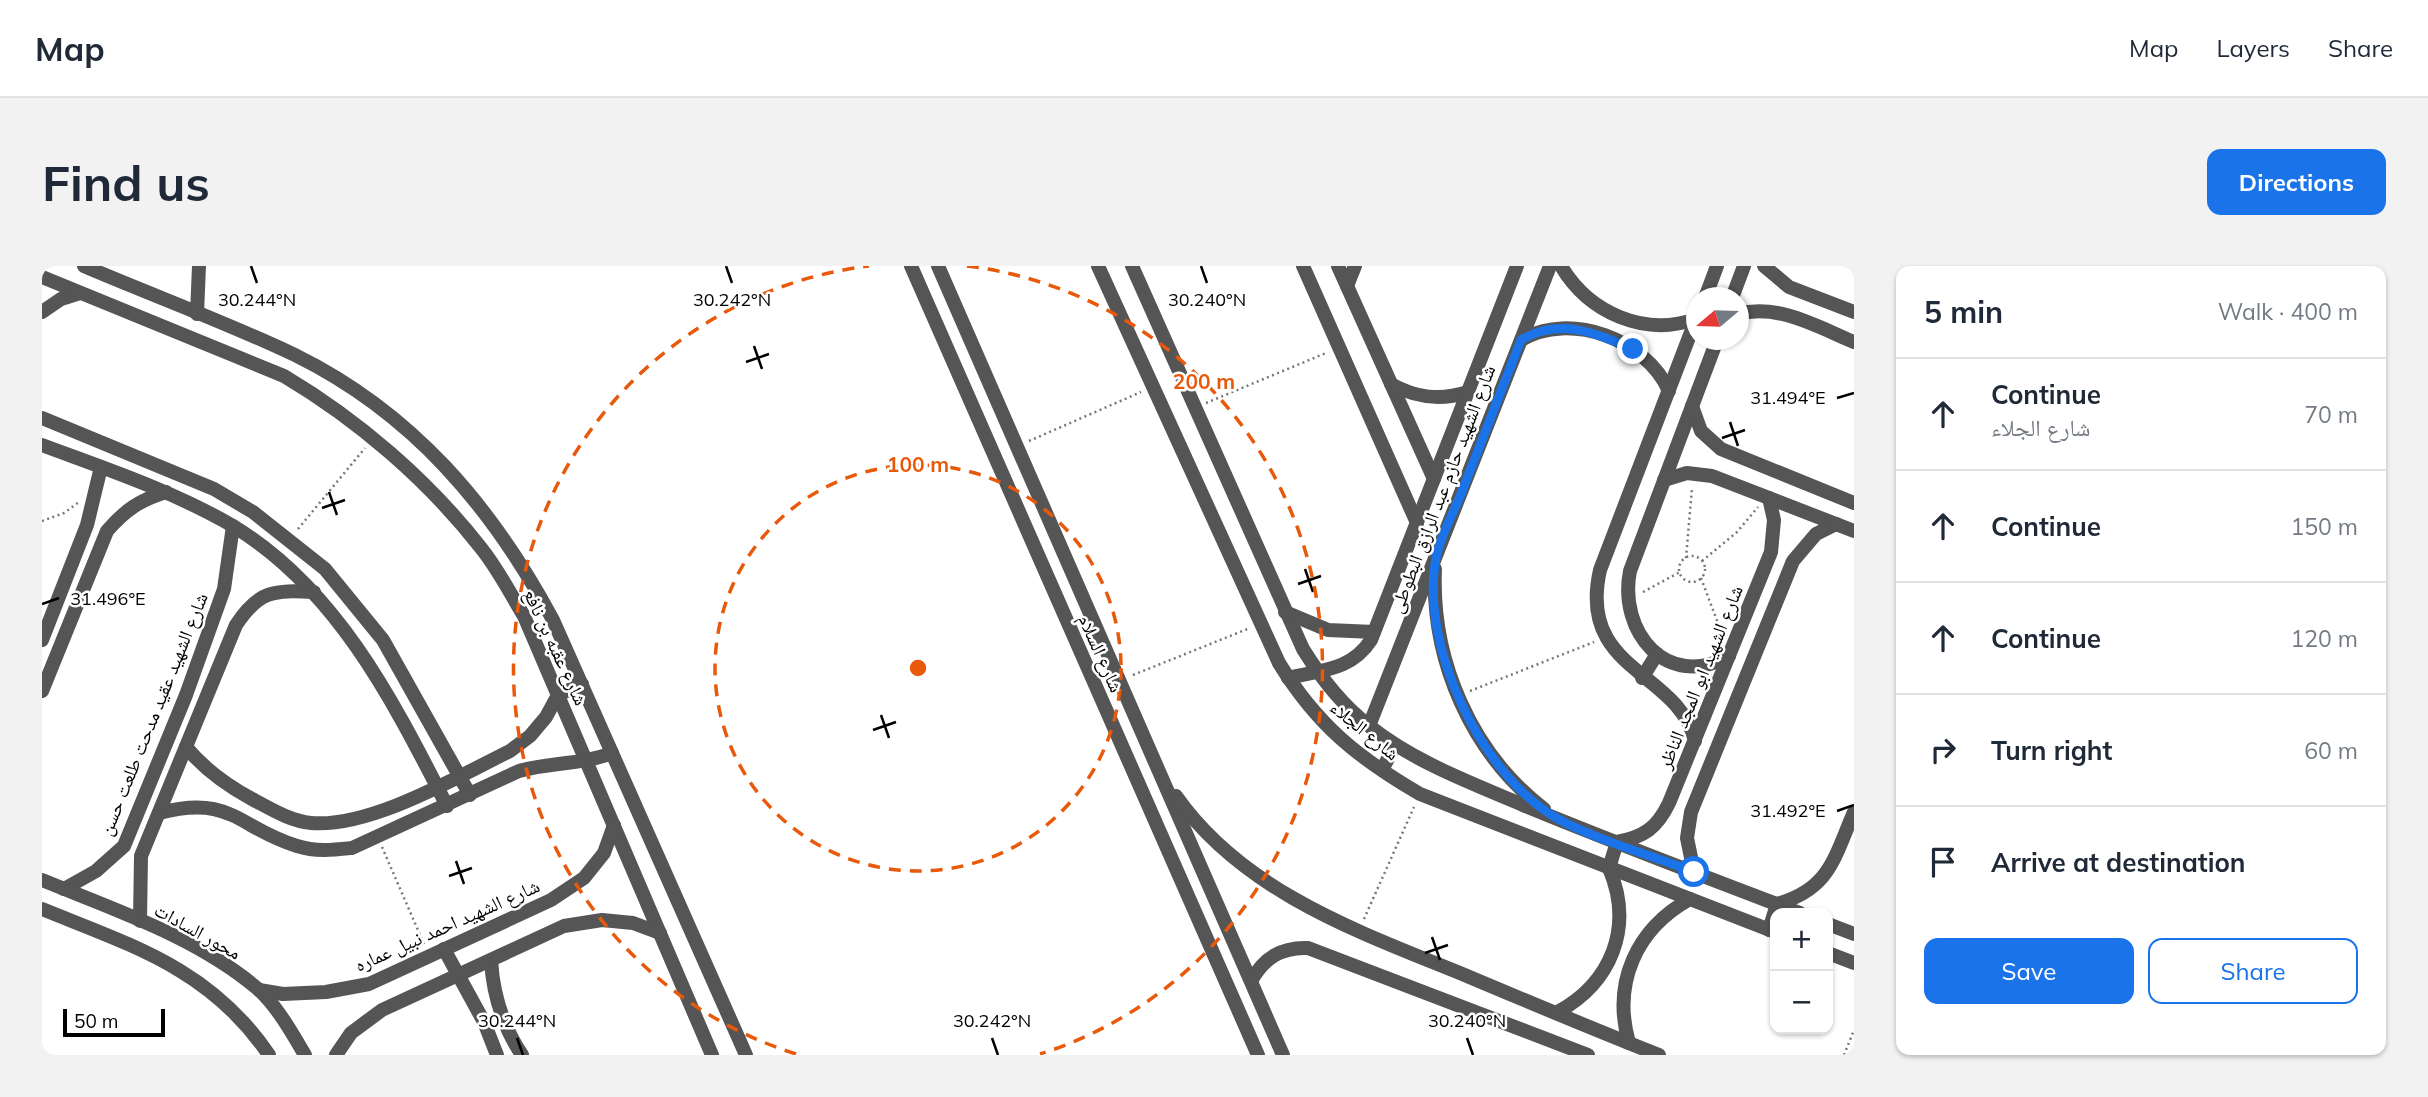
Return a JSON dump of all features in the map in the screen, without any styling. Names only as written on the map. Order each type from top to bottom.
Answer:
[{"type":"street","name":"شارع عقبه بن نافع","points":[[84,266],[295,355],[349,386],[400,424],[447,466],[488,513],[524,565],[553,620],[746,1055]]},
{"type":"street","points":[[197,314],[199,266]]},
{"type":"street","name":"شارع السلام","points":[[911,266],[1258,1055]]},
{"type":"street","name":"شارع السلام","points":[[937,266],[1283,1055]]},
{"type":"street","name":"شارع الجلاء","points":[[1098,266],[1260,624],[1288,678],[1329,731],[1420,794],[1770,930]]},
{"type":"street","name":"شارع الجلاء","points":[[1132,266],[1285,612],[1317,671],[1341,700],[1395,745],[1435,768],[1559,820],[1787,908]]},
{"type":"street","points":[[1303,266],[1417,523]]},
{"type":"street","points":[[1338,266],[1434,479]]},
{"type":"street","points":[[1347,286],[1355,266]]},
{"type":"street","name":"شارع الشهيد حازم عبد الرازق البطوطى","points":[[1288,678],[1335,669],[1352,661],[1366,648],[1517,266]]},
{"type":"street","name":"شارع الشهيد حازم عبد الرازق البطوطى","points":[[1369,726],[1550,266]]},
{"type":"street","points":[[1562,266],[1575,285],[1593,303],[1625,318],[1661,326],[1686,321]]},
{"type":"street","points":[[1709,287],[1717,266]]},
{"type":"street","points":[[1736,287],[1744,266]]},
{"type":"street","points":[[1765,266],[1790,287],[1853,309]]},
{"type":"street","name":"شارع عقبه بن نافع","points":[[42,277],[284,376],[325,402],[432,490],[483,549],[524,616],[712,1055]]},
{"type":"street","points":[[42,312],[61,299],[80,293]]},
{"type":"street","points":[[1749,312],[1761,310],[1780,313],[1854,342]]},
{"type":"street","points":[[1521,340],[1550,328],[1582,329],[1643,355],[1658,371],[1669,391]]},
{"type":"street","points":[[1686,346],[1600,570],[1597,599],[1607,637],[1622,659],[1681,710],[1695,741]]},
{"type":"street","points":[[1713,350],[1630,571],[1628,603],[1639,634],[1657,654],[1672,663],[1693,667],[1712,664],[1729,656]]},
{"type":"street","points":[[1391,384],[1412,394],[1434,398],[1468,392]]},
{"type":"street","points":[[1692,406],[1701,431],[1721,449],[1854,503]]},
{"type":"street","points":[[42,418],[214,489],[289,539],[324,569],[383,640],[470,795]]},
{"type":"street","points":[[42,445],[166,492],[233,526],[291,569],[314,592],[361,651],[447,806]]},
{"type":"street","points":[[42,640],[87,525],[101,467]]},
{"type":"street","points":[[1664,480],[1696,473],[1854,531]]},
{"type":"street","points":[[42,691],[107,531],[133,506],[166,492]]},
{"type":"street","name":"شارع الشهيد ابو المجد الناظر","points":[[1617,842],[1642,837],[1661,819],[1695,741],[1774,542],[1774,520],[1767,497]]},
{"type":"street","points":[[1694,872],[1687,838],[1691,812],[1793,561],[1807,542],[1836,524]]},
{"type":"street","name":"شارع الشهيد عقيد مدحت طلعت حسن","points":[[64,889],[96,871],[124,846],[224,590],[233,526]]},
{"type":"street","points":[[1436,558],[1438,628],[1458,696],[1469,720],[1499,765],[1538,804],[1559,820]]},
{"type":"street","points":[[140,920],[141,856],[236,625],[249,605],[268,593],[314,592]]},
{"type":"street","points":[[1285,612],[1328,629],[1374,632]]},
{"type":"street","points":[[1642,678],[1657,654]]},
{"type":"street","points":[[186,747],[199,763],[232,789],[281,815],[308,823],[337,824],[364,817],[510,751],[530,736],[546,717],[558,695],[582,684]]},
{"type":"street","points":[[1382,770],[1395,745]]},
{"type":"street","points":[[159,813],[179,807],[220,808],[297,846],[324,851],[352,848],[519,771],[541,765],[587,763],[612,753]]},
{"type":"street","points":[[155,770],[173,778]]},
{"type":"street","points":[[1137,782],[1159,772],[1184,807],[1247,867],[1310,908],[1359,932],[1660,1055]]},
{"type":"street","points":[[1776,908],[1777,904],[1802,897],[1818,884],[1830,867],[1854,812]]},
{"type":"street","name":"شارع الشهيد احمد نبيل عماره","points":[[259,990],[283,994],[326,992],[369,984],[429,957],[559,896],[584,878],[604,853],[614,825]]},
{"type":"street","points":[[1556,1013],[1586,995],[1597,982],[1614,952],[1621,918],[1616,884],[1609,868],[1617,842]]},
{"type":"street","name":"محور السادات","points":[[42,880],[140,920],[220,962],[259,990],[305,1055]]},
{"type":"street","points":[[1629,1043],[1623,1001],[1632,959],[1649,930],[1661,918],[1690,899]]},
{"type":"street","points":[[42,909],[176,966],[218,996],[254,1033],[268,1055]]},
{"type":"street","points":[[336,1055],[351,1034],[382,1010],[564,926],[602,919],[633,923],[660,933]]},
{"type":"street","points":[[1833,926],[1854,934]]},
{"type":"street","points":[[1251,981],[1264,962],[1274,954],[1296,947],[1308,948],[1588,1055]]},
{"type":"street","points":[[444,949],[484,1022],[497,1055]]},
{"type":"street","points":[[1833,955],[1854,963]]},
{"type":"street","points":[[491,960],[492,987],[500,1014],[522,1055]]},
{"type":"path","points":[[1195,408],[1339,348]]},
{"type":"path","points":[[1017,446],[1154,387]]},
{"type":"path","points":[[289,539],[372,440]]},
{"type":"path","points":[[1686,558],[1688,515],[1696,473]]},
{"type":"path","points":[[42,521],[65,513],[96,490]]},
{"type":"path","points":[[1702,561],[1737,532],[1767,497]]},
{"type":"path","points":[[1697,556],[1702,561],[1705,572],[1701,578],[1689,581],[1680,572],[1680,564],[1686,558],[1697,556]]},
{"type":"path","points":[[1628,603],[1680,572]]},
{"type":"path","points":[[1701,578],[1729,656]]},
{"type":"path","points":[[1119,681],[1260,624]]},
{"type":"path","points":[[1458,696],[1607,637]]},
{"type":"path","points":[[1359,932],[1420,794]]},
{"type":"path","points":[[377,838],[429,957]]},
{"type":"path","points":[[1844,1055],[1854,1030]]},
{"type":"route","points":[[1633,349],[1592,332],[1571,327],[1540,330],[1521,340],[1436,558],[1435,605],[1449,674],[1469,720],[1483,744],[1518,785],[1559,820],[1694,872]]}]
